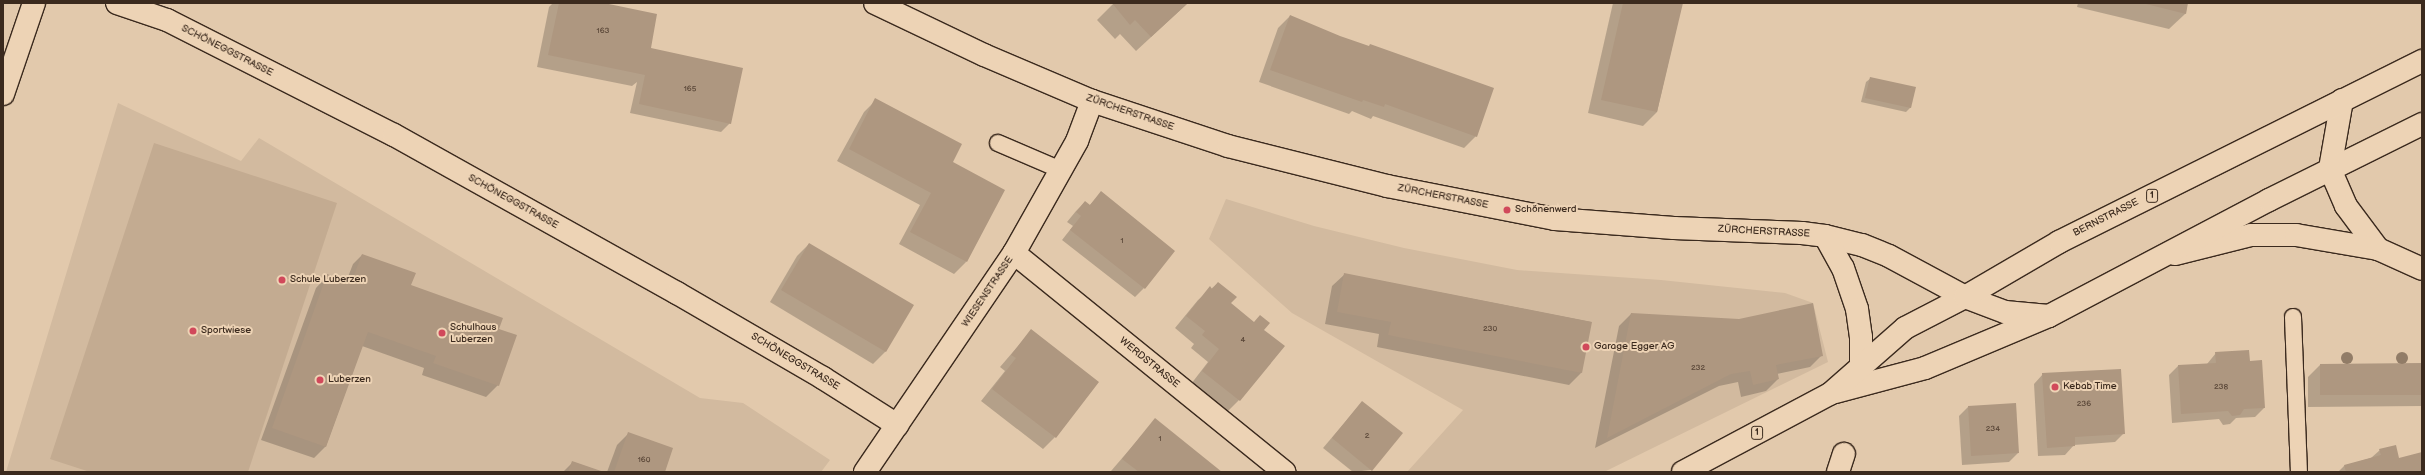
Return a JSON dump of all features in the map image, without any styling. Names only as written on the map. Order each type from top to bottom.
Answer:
[{"type":"main road","points":[[3,94],[34,3]]},
{"type":"main road","name":"SCHÖNEGGSTRASSE","points":[[117,3],[167,20],[394,136],[697,305],[823,378],[897,425]]},
{"type":"main road","name":"ZÜRCHERSTRASSE","points":[[875,3],[984,55],[1092,101],[1228,146],[1387,186],[1548,217],[1607,224],[1802,233],[1825,236],[1862,245],[1889,256],[1966,298],[2005,312],[2050,316]]},
{"type":"main road","name":"BERNSTRASSE","points":[[1830,394],[1906,328],[1966,298],[2059,242],[2422,61]]},
{"type":"main road","points":[[2342,100],[2330,169],[2346,206],[2378,249]]},
{"type":"main road","name":"WIESENSTRASSE","points":[[865,472],[1014,253],[1077,141],[1092,101]]},
{"type":"main road","name":"BERNSTRASSE","points":[[1683,472],[1830,394],[1925,368],[2050,316],[2330,169],[2422,124]]},
{"type":"main road","points":[[2162,257],[2251,235],[2296,235],[2378,249],[2422,269]]},
{"type":"main road","points":[[1825,236],[1844,268],[1857,309],[1862,337],[1862,366]]},
{"type":"main road","name":"WERDSTRASSE","points":[[1014,253],[1284,472]]},
{"type":"lane","points":[[998,143],[1061,170]]},
{"type":"lane","points":[[2293,317],[2299,472]]},
{"type":"shaded area","name":"Schule Luberzen","points":[[118,103],[241,161],[259,138],[700,398],[743,403],[830,460],[821,472],[6,472]]},
{"type":"shaded area","name":"Sportwiese","points":[[154,143],[337,203],[248,472],[90,472],[50,459]]},
{"type":"shaded area","name":"Garage Egger AG","points":[[1226,199],[1314,226],[1404,248],[1517,270],[1661,280],[1785,293],[1813,303],[1828,362],[1604,472],[1407,472],[1463,410],[1292,313],[1209,239]]},
{"type":"building","points":[[559,3],[604,3],[657,14],[651,48],[743,68],[731,124],[639,104],[645,75],[548,55]]},
{"type":"building","points":[[1112,3],[1188,3],[1151,37],[1135,20],[1130,25]]},
{"type":"building","points":[[1623,3],[1683,3],[1657,112],[1601,100]]},
{"type":"building","points":[[2142,3],[2188,3],[2186,14]]},
{"type":"building","points":[[1290,15],[1340,36],[1369,46],[1370,44],[1494,88],[1477,137],[1385,104],[1384,107],[1363,100],[1362,102],[1270,70]]},
{"type":"building","points":[[1870,77],[1916,87],[1911,108],[1865,98]]},
{"type":"building","points":[[875,98],[962,144],[953,162],[1005,190],[967,262],[910,232],[931,193],[849,149]]},
{"type":"building","points":[[1101,191],[1175,251],[1145,289],[1070,230],[1081,216],[1076,212],[1085,201],[1090,205]]},
{"type":"building","points":[[809,243],[914,305],[886,352],[781,290]]},
{"type":"building","points":[[362,254],[416,273],[411,285],[503,318],[499,329],[517,335],[499,386],[433,363],[436,356],[368,332],[326,447],[272,428],[327,274],[351,283]]},
{"type":"building","points":[[1344,273],[1592,322],[1582,373],[1388,335],[1391,322],[1337,312]]},
{"type":"building","points":[[1218,282],[1237,297],[1231,303],[1254,322],[1260,315],[1270,323],[1264,330],[1285,346],[1240,401],[1202,371],[1219,349],[1202,335],[1205,331],[1186,316],[1210,286],[1212,289]]},
{"type":"building","points":[[1813,303],[1823,356],[1776,365],[1779,379],[1753,385],[1750,371],[1731,374],[1607,438],[1631,313],[1739,319]]},
{"type":"building","points":[[1031,329],[1099,382],[1056,438],[992,389],[1016,358],[1011,355]]},
{"type":"building","points":[[2249,350],[2250,361],[2262,360],[2265,408],[2244,409],[2240,415],[2232,416],[2228,411],[2181,414],[2178,365],[2216,363],[2215,352]]},
{"type":"building","points":[[2422,363],[2422,395],[2320,395],[2320,364]]},
{"type":"building","points":[[2121,369],[2125,434],[2075,437],[2075,446],[2047,448],[2042,373]]},
{"type":"building","points":[[1362,401],[1403,433],[1372,471],[1332,438]]},
{"type":"building","points":[[2016,403],[2019,453],[1971,456],[1968,406]]},
{"type":"building","points":[[1155,418],[1222,472],[1139,472],[1122,459]]},
{"type":"building","points":[[628,432],[673,448],[665,472],[614,472]]},
{"type":"building","points":[[2396,445],[2399,458],[2422,452],[2422,472],[2346,472],[2344,465],[2381,455],[2379,449]]},
{"type":"building","points":[[572,461],[604,472],[568,472]]},
{"type":"place","name":"Schönenwerd","points":[[1507,210]]},
{"type":"place","name":"Schule Luberzen","points":[[282,280]]},
{"type":"place","name":"Sportwiese","points":[[193,331]]},
{"type":"place","name":"Schulhaus Luberzen","points":[[442,333]]},
{"type":"place","name":"Garage Egger AG","points":[[1586,347]]},
{"type":"place","name":"Luberzen","points":[[320,380]]},
{"type":"place","name":"Kebab Time","points":[[2055,387]]}]
